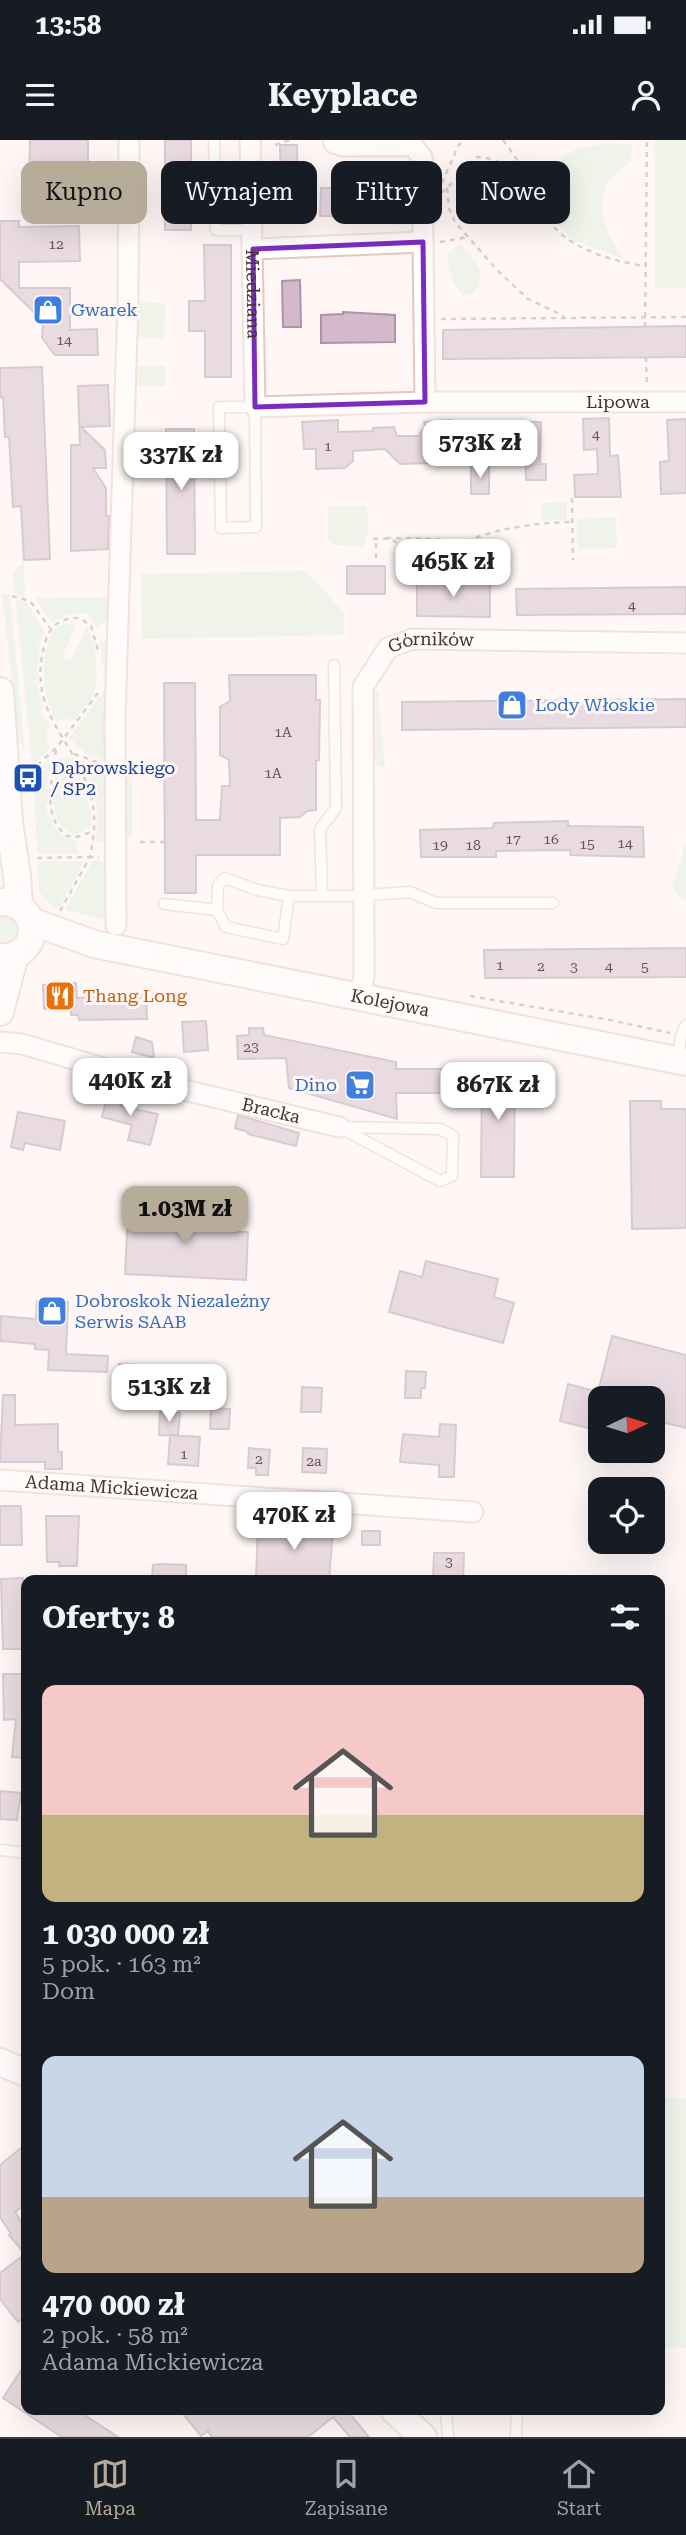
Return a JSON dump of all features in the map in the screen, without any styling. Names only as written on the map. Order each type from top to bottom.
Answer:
[{"type":"street","points":[[116,925],[115,766],[130,140]]},
{"type":"street","name":"Miedziana","points":[[250,140],[255,407]]},
{"type":"street","points":[[333,140],[343,146],[413,146],[418,149],[422,161]]},
{"type":"street","points":[[423,224],[425,402]]},
{"type":"street","points":[[252,239],[423,244]]},
{"type":"street","name":"Lipowa","points":[[255,407],[425,402],[686,402]]},
{"type":"street","name":"Górników","points":[[359,998],[364,976],[363,687],[388,648],[412,639],[686,643]]},
{"type":"street","points":[[0,691],[9,821],[17,876],[15,931],[0,1012]]},
{"type":"street","points":[[0,878],[9,821]]},
{"type":"street","name":"Kolejowa","points":[[15,931],[94,944],[359,998],[682,1053]]},
{"type":"street","name":"Bracka","points":[[0,1042],[22,1044],[151,1082],[339,1127]]},
{"type":"street","name":"Adama Mickiewicza","points":[[0,1480],[473,1513]]},
{"type":"street","points":[[0,2062],[21,2071]]},
{"type":"street","points":[[399,2415],[423,2437]]},
{"type":"lane","points":[[214,140],[216,230],[252,239]]},
{"type":"lane","name":"Miedziana","points":[[219,407],[255,407],[256,527],[221,528],[219,407]]},
{"type":"lane","points":[[322,896],[320,829],[335,808],[334,665]]},
{"type":"lane","points":[[289,896],[283,939],[226,927],[217,910],[218,885],[225,878],[257,890],[289,896],[410,892],[436,903],[553,903]]},
{"type":"lane","points":[[164,904],[217,910]]},
{"type":"lane","points":[[682,1053],[686,1025]]},
{"type":"lane","points":[[339,1127],[440,1129],[453,1136],[452,1176],[440,1181],[339,1127]]},
{"type":"lane","points":[[0,1850],[21,1852]]},
{"type":"lane","points":[[446,2415],[448,2437]]},
{"type":"lane","points":[[516,2437],[517,2415]]},
{"type":"path","points":[[275,145],[290,140]]},
{"type":"path","points":[[442,180],[458,146],[464,140]]},
{"type":"path","points":[[503,140],[517,161]]},
{"type":"path","points":[[645,327],[646,140]]},
{"type":"path","points":[[474,161],[477,157],[491,161]]},
{"type":"path","points":[[442,192],[456,180]]},
{"type":"path","points":[[447,188],[449,208],[455,222],[497,270],[528,299],[567,318]]},
{"type":"path","points":[[552,224],[563,236],[580,247],[646,266]]},
{"type":"path","points":[[423,244],[468,237]]},
{"type":"path","points":[[424,320],[686,317]]},
{"type":"path","points":[[572,498],[573,560]]},
{"type":"path","points":[[432,561],[459,544],[500,531],[543,523],[572,522]]},
{"type":"path","points":[[376,562],[375,541],[386,537],[436,539],[459,544]]},
{"type":"path","points":[[386,537],[417,555],[439,557]]},
{"type":"path","points":[[12,596],[30,601],[50,628]]},
{"type":"path","points":[[59,913],[90,857],[94,808],[74,754],[52,723],[41,686],[42,657],[50,628],[71,618],[86,620],[95,635],[98,659]]},
{"type":"path","points":[[30,772],[56,748],[100,688],[117,673]]},
{"type":"path","points":[[56,748],[50,795],[54,819],[62,832],[72,837],[94,831]]},
{"type":"path","points":[[74,754],[115,766]]},
{"type":"path","points":[[140,842],[165,842]]},
{"type":"path","points":[[33,858],[116,856]]},
{"type":"path","points":[[468,995],[610,1020],[682,1053]]},
{"type":"highlighted area","points":[[423,242],[425,402],[255,407],[253,249]]},
{"type":"green space","points":[[655,140],[686,140],[686,288],[655,288]]},
{"type":"green space","points":[[608,143],[632,145],[631,161],[609,182],[602,204],[605,224],[624,259],[574,241],[558,224],[570,224],[570,161],[560,161],[576,149]]},
{"type":"green space","points":[[460,244],[475,262],[480,273],[478,286],[473,294],[463,295],[450,271],[448,254]]},
{"type":"green space","points":[[132,302],[165,303],[164,338],[131,337]]},
{"type":"green space","points":[[138,366],[165,366],[165,386],[138,386]]},
{"type":"green space","points":[[567,502],[567,520],[542,521],[541,503]]},
{"type":"green space","points":[[328,506],[365,506],[368,526],[363,546],[334,545],[328,541]]},
{"type":"green space","points":[[616,517],[617,548],[578,549],[577,519]]},
{"type":"green space","points":[[24,562],[25,598],[15,594],[13,573]]},
{"type":"green space","points":[[306,571],[344,613],[344,635],[142,639],[141,574]]},
{"type":"green space","points":[[2,594],[10,594],[25,755],[17,732]]},
{"type":"green space","points":[[111,597],[109,619],[97,627],[93,619],[85,613],[67,615],[51,623],[35,598]]},
{"type":"green space","points":[[16,601],[27,603],[45,632],[37,650],[37,685],[43,709],[41,710],[50,725],[46,736],[50,748],[32,766]]},
{"type":"green space","points":[[73,621],[76,624],[62,658],[71,661],[87,626],[94,649],[96,687],[90,701],[74,721],[65,718],[56,722],[45,687],[46,650],[56,628]]},
{"type":"green space","points":[[111,641],[109,676],[103,680],[104,664],[100,642]]},
{"type":"green space","points":[[108,685],[106,761],[87,755],[69,738]]},
{"type":"green space","points":[[378,691],[385,768],[372,763],[371,693]]},
{"type":"green space","points":[[59,757],[71,757],[92,816],[91,825],[77,834],[67,830],[55,814],[54,790]]},
{"type":"green space","points":[[49,759],[52,761],[48,780],[47,816],[50,816],[62,835],[76,840],[78,854],[42,854],[37,851],[34,786],[38,785],[38,769]]},
{"type":"green space","points":[[85,761],[106,768],[108,842],[96,842],[97,798],[81,764]]},
{"type":"green space","points":[[128,768],[132,770],[132,836],[128,839],[126,771]]},
{"type":"green space","points":[[686,843],[686,900],[677,895],[673,887]]},
{"type":"green space","points":[[93,860],[108,862],[108,920],[65,910]]},
{"type":"green space","points":[[42,861],[84,861],[59,909],[51,907],[39,891],[37,864]]},
{"type":"green space","points":[[9,916],[18,925],[18,933],[10,940],[0,941],[0,917]]},
{"type":"green space","points":[[665,2097],[686,2099],[686,2348],[665,2347]]},
{"type":"building","points":[[30,140],[88,140],[88,161],[30,161]]},
{"type":"building","points":[[165,140],[191,140],[191,161],[165,161]]},
{"type":"building","points":[[280,145],[297,145],[297,161],[280,161]]},
{"type":"building","points":[[321,188],[331,188],[331,216],[320,216]]},
{"type":"building","points":[[0,221],[19,221],[19,227],[79,226],[80,261],[19,262],[19,288],[70,288],[70,330],[97,329],[98,355],[55,355],[42,338],[43,321],[0,279]]},
{"type":"building","points":[[165,224],[191,224],[191,230],[165,230]]},
{"type":"building","points":[[204,245],[231,245],[231,377],[205,377],[205,331],[189,331],[189,301],[205,301]]},
{"type":"building","points":[[300,280],[301,327],[283,327],[282,281]]},
{"type":"building","points":[[343,312],[395,315],[395,342],[321,343],[321,315]]},
{"type":"building","points":[[686,326],[686,357],[443,359],[443,330]]},
{"type":"building","points":[[42,367],[50,559],[24,560],[21,506],[13,507],[9,437],[5,437],[3,397],[0,398],[0,368]]},
{"type":"building","points":[[108,385],[110,426],[81,427],[105,450],[106,468],[93,468],[106,488],[108,549],[71,551],[71,445],[80,445],[78,386]]},
{"type":"building","points":[[609,418],[610,456],[618,455],[621,497],[575,497],[574,475],[598,474],[597,449],[584,450],[583,419]]},
{"type":"building","points":[[686,419],[686,493],[661,494],[660,462],[669,461],[667,420]]},
{"type":"building","points":[[338,420],[338,432],[373,431],[373,428],[394,427],[397,436],[418,436],[425,427],[424,422],[464,422],[465,448],[432,449],[432,463],[400,464],[385,449],[353,451],[353,461],[345,468],[316,469],[316,449],[304,449],[302,422]]},
{"type":"building","points":[[513,422],[541,422],[540,464],[546,464],[546,480],[526,480],[525,450],[513,450]]},
{"type":"building","points":[[166,429],[194,429],[195,554],[167,554]]},
{"type":"building","points":[[471,467],[489,467],[489,494],[471,494]]},
{"type":"building","points":[[347,566],[385,566],[385,594],[347,594]]},
{"type":"building","points":[[417,581],[490,582],[490,617],[417,616]]},
{"type":"building","points":[[686,587],[686,614],[517,615],[516,589]]},
{"type":"building","points":[[229,675],[316,675],[316,700],[320,700],[316,810],[307,811],[300,817],[280,818],[280,855],[196,855],[196,893],[165,893],[164,683],[195,683],[196,820],[220,820],[222,786],[230,786],[229,760],[220,755],[220,707],[230,701]]},
{"type":"building","points":[[686,699],[686,727],[402,730],[402,702]]},
{"type":"building","points":[[568,821],[568,826],[643,827],[644,857],[571,855],[570,850],[496,851],[496,857],[421,857],[420,830],[493,828],[494,823]]},
{"type":"building","points":[[686,948],[686,977],[485,978],[484,950]]},
{"type":"building","points":[[76,983],[77,998],[146,994],[147,1019],[79,1020],[78,1015],[71,1015],[71,1007],[44,1009],[43,985]]},
{"type":"building","points":[[206,1021],[208,1050],[184,1052],[182,1022]]},
{"type":"building","points":[[249,1028],[263,1028],[264,1035],[396,1062],[396,1069],[457,1069],[457,1093],[396,1093],[397,1119],[289,1088],[286,1058],[238,1059],[237,1036],[249,1035]]},
{"type":"building","points":[[136,1037],[152,1042],[154,1058],[132,1052]]},
{"type":"building","points":[[482,1068],[515,1068],[514,1177],[481,1177]]},
{"type":"building","points":[[109,1088],[124,1091],[121,1106],[158,1114],[150,1145],[128,1140],[132,1125],[102,1117]]},
{"type":"building","points":[[630,1101],[661,1101],[661,1109],[686,1109],[686,1228],[632,1229]]},
{"type":"building","points":[[18,1112],[65,1121],[60,1150],[25,1143],[23,1150],[11,1147]]},
{"type":"building","points":[[238,1115],[299,1133],[296,1146],[235,1128]]},
{"type":"building","points":[[128,1210],[235,1216],[234,1232],[248,1232],[246,1280],[125,1274]]},
{"type":"building","points":[[426,1261],[498,1279],[494,1297],[514,1303],[503,1343],[389,1312],[400,1271],[422,1277]]},
{"type":"building","points":[[37,1301],[68,1302],[66,1354],[108,1356],[107,1372],[48,1370],[49,1350],[35,1349],[35,1344],[0,1341],[1,1316],[36,1319]]},
{"type":"building","points":[[612,1336],[686,1355],[686,1428],[665,1423],[665,1386],[600,1386]]},
{"type":"building","points":[[119,1364],[136,1365],[134,1404],[118,1404]]},
{"type":"building","points":[[406,1371],[426,1372],[421,1398],[405,1398]]},
{"type":"building","points":[[568,1384],[588,1389],[588,1428],[560,1421]]},
{"type":"building","points":[[302,1387],[322,1388],[321,1412],[301,1412]]},
{"type":"building","points":[[3,1395],[15,1395],[15,1425],[58,1424],[58,1452],[62,1452],[62,1469],[45,1469],[45,1462],[0,1462]]},
{"type":"building","points":[[211,1408],[230,1409],[229,1429],[210,1429]]},
{"type":"building","points":[[160,1412],[180,1413],[178,1436],[159,1435]]},
{"type":"building","points":[[440,1424],[456,1425],[454,1477],[439,1477],[439,1465],[400,1462],[403,1434],[439,1437]]},
{"type":"building","points":[[170,1435],[200,1437],[198,1466],[168,1464]]},
{"type":"building","points":[[249,1448],[270,1450],[268,1475],[256,1475],[256,1468],[248,1468]]},
{"type":"building","points":[[303,1448],[327,1449],[326,1473],[302,1472]]},
{"type":"building","points":[[0,1506],[21,1506],[22,1545],[0,1545]]},
{"type":"building","points":[[46,1516],[79,1516],[77,1566],[59,1566],[60,1562],[47,1562]]},
{"type":"building","points":[[258,1523],[333,1527],[329,1575],[256,1575]]},
{"type":"building","points":[[362,1531],[380,1531],[380,1545],[362,1545]]},
{"type":"building","points":[[434,1553],[464,1553],[463,1575],[433,1575]]},
{"type":"building","points":[[153,1565],[186,1565],[186,1575],[152,1575]]},
{"type":"building","points":[[21,1578],[21,1649],[3,1649],[1,1579]]},
{"type":"building","points":[[3,1674],[21,1674],[21,1758],[12,1757],[16,1719],[4,1720]]},
{"type":"building","points":[[0,1791],[21,1793],[17,1820],[0,1819]]},
{"type":"building","points":[[21,2148],[21,2208],[15,2212],[21,2222],[21,2249],[9,2235],[11,2234],[0,2217],[0,2165]]},
{"type":"building","points":[[21,2257],[21,2319],[18,2322],[0,2299],[0,2273]]},
{"type":"building","points":[[21,2371],[21,2410],[3,2398]]},
{"type":"building","points":[[29,2415],[85,2415],[118,2437],[62,2437]]},
{"type":"building","points":[[184,2415],[351,2415],[369,2437],[350,2437],[333,2417],[308,2437],[212,2437],[208,2431],[201,2436]]},
{"type":"place","name":"Gwarek","points":[[48,310]]},
{"type":"place","name":"Lody Włoskie","points":[[512,705]]},
{"type":"place","name":"Dąbrowskiego / SP2","points":[[28,778]]},
{"type":"place","name":"Thang Long","points":[[60,996]]},
{"type":"place","name":"Dino","points":[[360,1085]]},
{"type":"place","name":"Dobroskok Niezależny Serwis SAAB","points":[[52,1311]]}]
